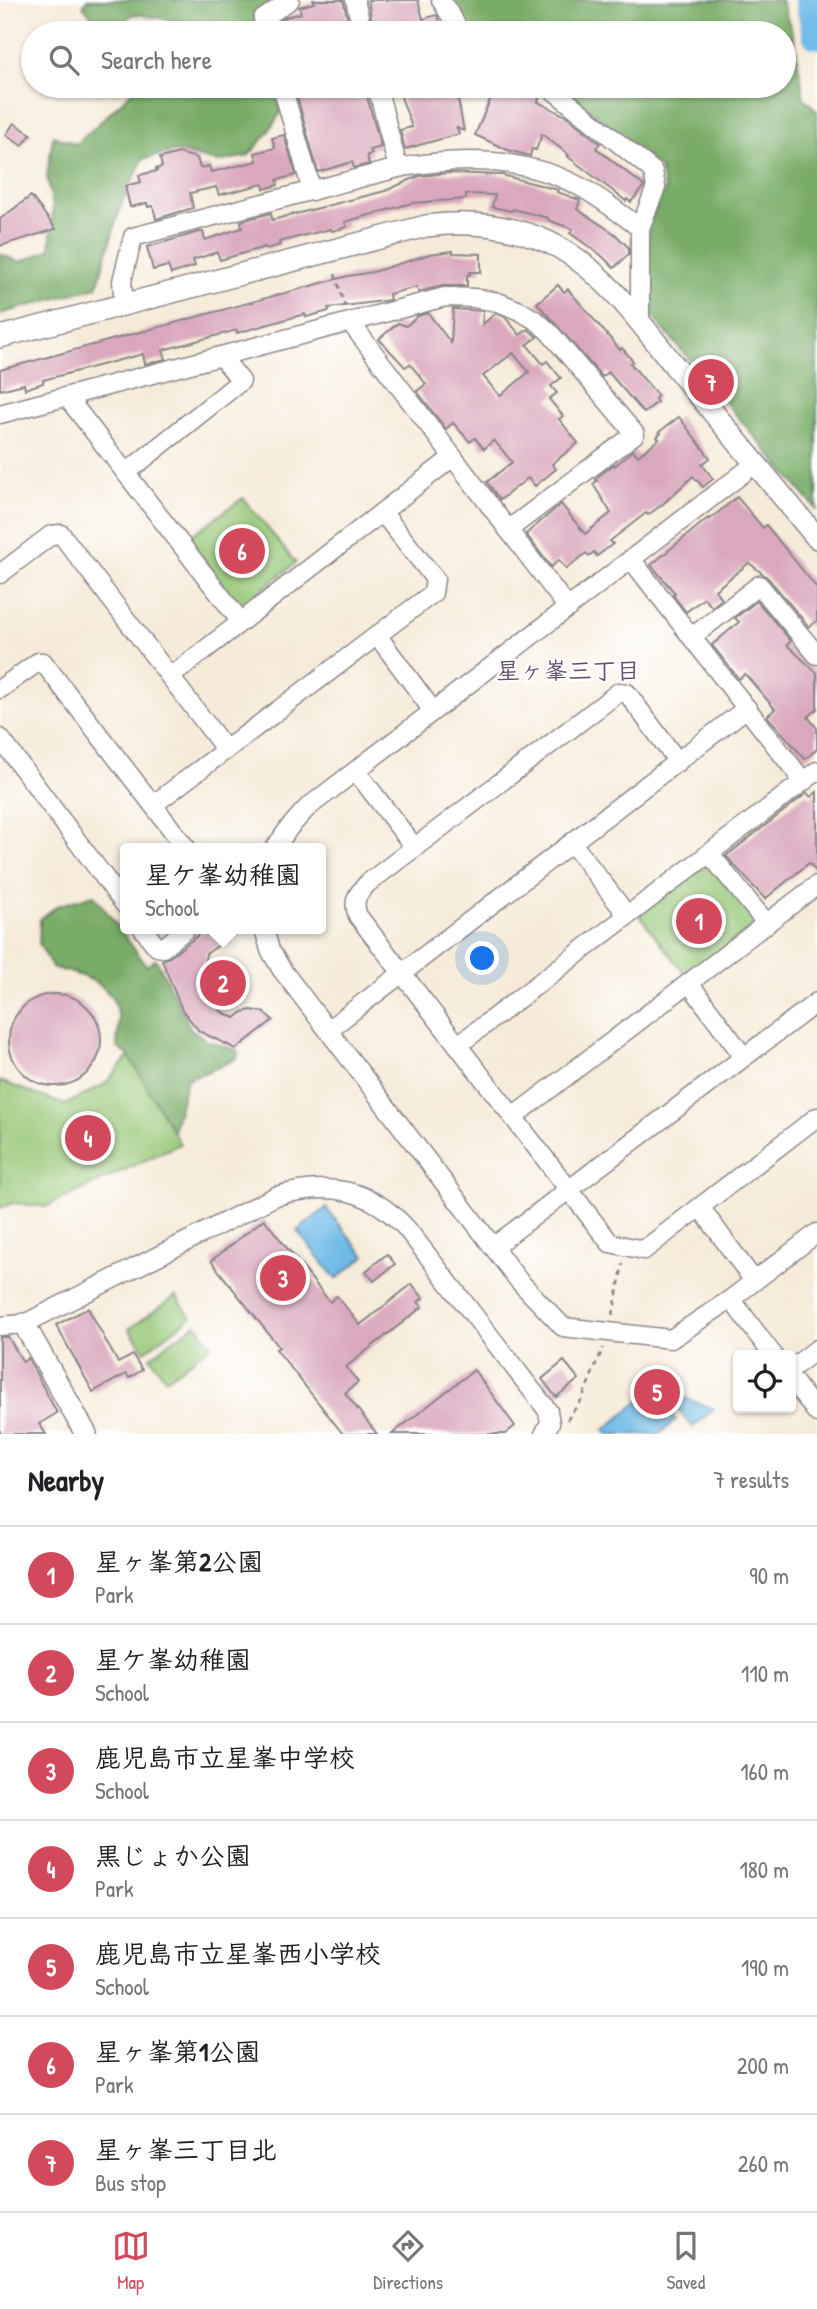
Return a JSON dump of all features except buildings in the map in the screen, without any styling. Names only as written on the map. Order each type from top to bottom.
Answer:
[{"type":"street","points":[[264,21],[290,0]]},
{"type":"street","points":[[355,0],[360,21]]},
{"type":"street","points":[[441,0],[454,21]]},
{"type":"street","points":[[285,98],[312,191]]},
{"type":"street","points":[[380,98],[398,168]]},
{"type":"street","points":[[563,98],[653,171],[656,187],[640,228],[640,323]]},
{"type":"street","points":[[124,305],[122,281],[133,237],[398,168],[431,162],[472,160],[510,163],[551,175],[590,192],[640,228]]},
{"type":"street","points":[[0,337],[401,231],[453,222],[514,229],[559,248],[580,261],[600,279],[640,323],[817,538]]},
{"type":"street","points":[[0,414],[444,297],[498,302],[520,311],[550,333],[635,434],[508,530]]},
{"type":"street","points":[[350,322],[568,608]]},
{"type":"street","points":[[126,473],[241,381],[221,356]]},
{"type":"street","points":[[67,397],[241,622]]},
{"type":"street","points":[[170,677],[453,457]]},
{"type":"street","points":[[278,843],[307,808],[755,464]]},
{"type":"street","points":[[153,806],[433,593],[435,579],[382,512]]},
{"type":"street","points":[[0,574],[51,535],[61,534],[226,750]]},
{"type":"street","points":[[458,1045],[810,776],[747,708],[631,559]]},
{"type":"street","points":[[692,637],[759,585],[817,655]]},
{"type":"street","points":[[377,635],[433,712]]},
{"type":"street","points":[[0,689],[37,663],[43,663],[182,843]]},
{"type":"street","points":[[678,762],[627,693],[619,692],[368,883],[355,899],[358,916],[610,1243],[643,1250],[817,1117]]},
{"type":"street","points":[[328,1030],[747,708]]},
{"type":"street","points":[[0,738],[120,898]]},
{"type":"street","points":[[356,771],[415,848]]},
{"type":"street","points":[[572,843],[628,915]]},
{"type":"street","points":[[709,853],[767,923]]},
{"type":"street","points":[[513,1117],[817,885]]},
{"type":"street","points":[[147,934],[157,947],[163,948],[180,934]]},
{"type":"street","points":[[254,934],[270,950],[282,970],[519,1281],[563,1327],[671,1339],[731,1299],[817,1233]]},
{"type":"street","points":[[265,934],[270,950]]},
{"type":"street","points":[[689,983],[744,1057]]},
{"type":"street","points":[[493,1247],[817,1002]]},
{"type":"street","points":[[0,1326],[24,1324],[276,1196],[304,1188],[324,1187],[349,1191],[391,1212],[407,1229],[548,1410],[547,1429]]},
{"type":"street","points":[[700,1206],[754,1281]]},
{"type":"street","points":[[731,1299],[769,1350]]},
{"type":"street","points":[[24,1324],[86,1434]]},
{"type":"street","points":[[796,1365],[817,1349]]},
{"type":"street","points":[[796,1385],[817,1413]]},
{"type":"path","points":[[335,274],[350,322]]},
{"type":"path","points":[[547,1429],[568,1419],[582,1399],[610,1332],[626,1246]]},
{"type":"green space","points":[[87,0],[276,0],[256,13],[258,21],[177,21],[135,14],[123,21],[96,21],[83,6]]},
{"type":"green space","points":[[449,0],[781,0],[788,21],[461,21]]},
{"type":"green space","points":[[796,50],[804,98],[817,111],[817,510],[648,311],[649,223],[665,189],[660,169],[575,98],[796,98]]},
{"type":"green space","points":[[125,98],[277,98],[281,112],[248,156],[217,162],[177,151],[143,159],[121,205],[97,287],[0,314],[0,254],[20,262],[50,250],[53,206],[47,177],[53,136],[77,144]]},
{"type":"green space","points":[[243,498],[296,563],[239,607],[188,538]]},
{"type":"green space","points":[[711,866],[754,917],[755,925],[687,976],[639,915],[703,867]]},
{"type":"green space","points":[[94,895],[120,930],[120,934],[123,934],[147,966],[156,959],[191,1029],[208,1041],[238,1051],[237,1058],[187,1079],[173,1132],[129,1056],[117,1047],[118,1014],[109,993],[93,981],[52,967],[39,943],[40,919],[57,906]]},
{"type":"green space","points":[[129,1056],[180,1144],[45,1207],[13,1203],[0,1208],[0,1081],[65,1105],[105,1084]]},
{"type":"green space","points":[[176,1296],[191,1317],[145,1351],[129,1329]]},
{"type":"green space","points":[[196,1324],[212,1345],[166,1379],[150,1357]]},
{"type":"water","points":[[326,1208],[365,1256],[336,1279],[297,1231]]},
{"type":"water","points":[[652,1391],[676,1420],[659,1434],[608,1434],[604,1430]]},
{"type":"water","points":[[671,1393],[714,1409],[693,1427],[667,1396]]},
{"type":"waterway","points":[[810,0],[817,34]]},
{"type":"place","name":"星ヶ峯三丁目北","points":[[711,382]]},
{"type":"place","name":"星ヶ峯第1公園","points":[[242,551]]},
{"type":"place","name":"星ヶ峯第2公園","points":[[699,921]]},
{"type":"place","name":"星ケ峯幼稚園","points":[[223,983]]},
{"type":"place","name":"黒じょか公園","points":[[88,1138]]},
{"type":"place","name":"鹿児島市立星峯中学校","points":[[283,1278]]},
{"type":"place","name":"鹿児島市立星峯西小学校","points":[[657,1392]]},
{"type":"district","name":"星ヶ峯三丁目","points":[[568,671]]}]
